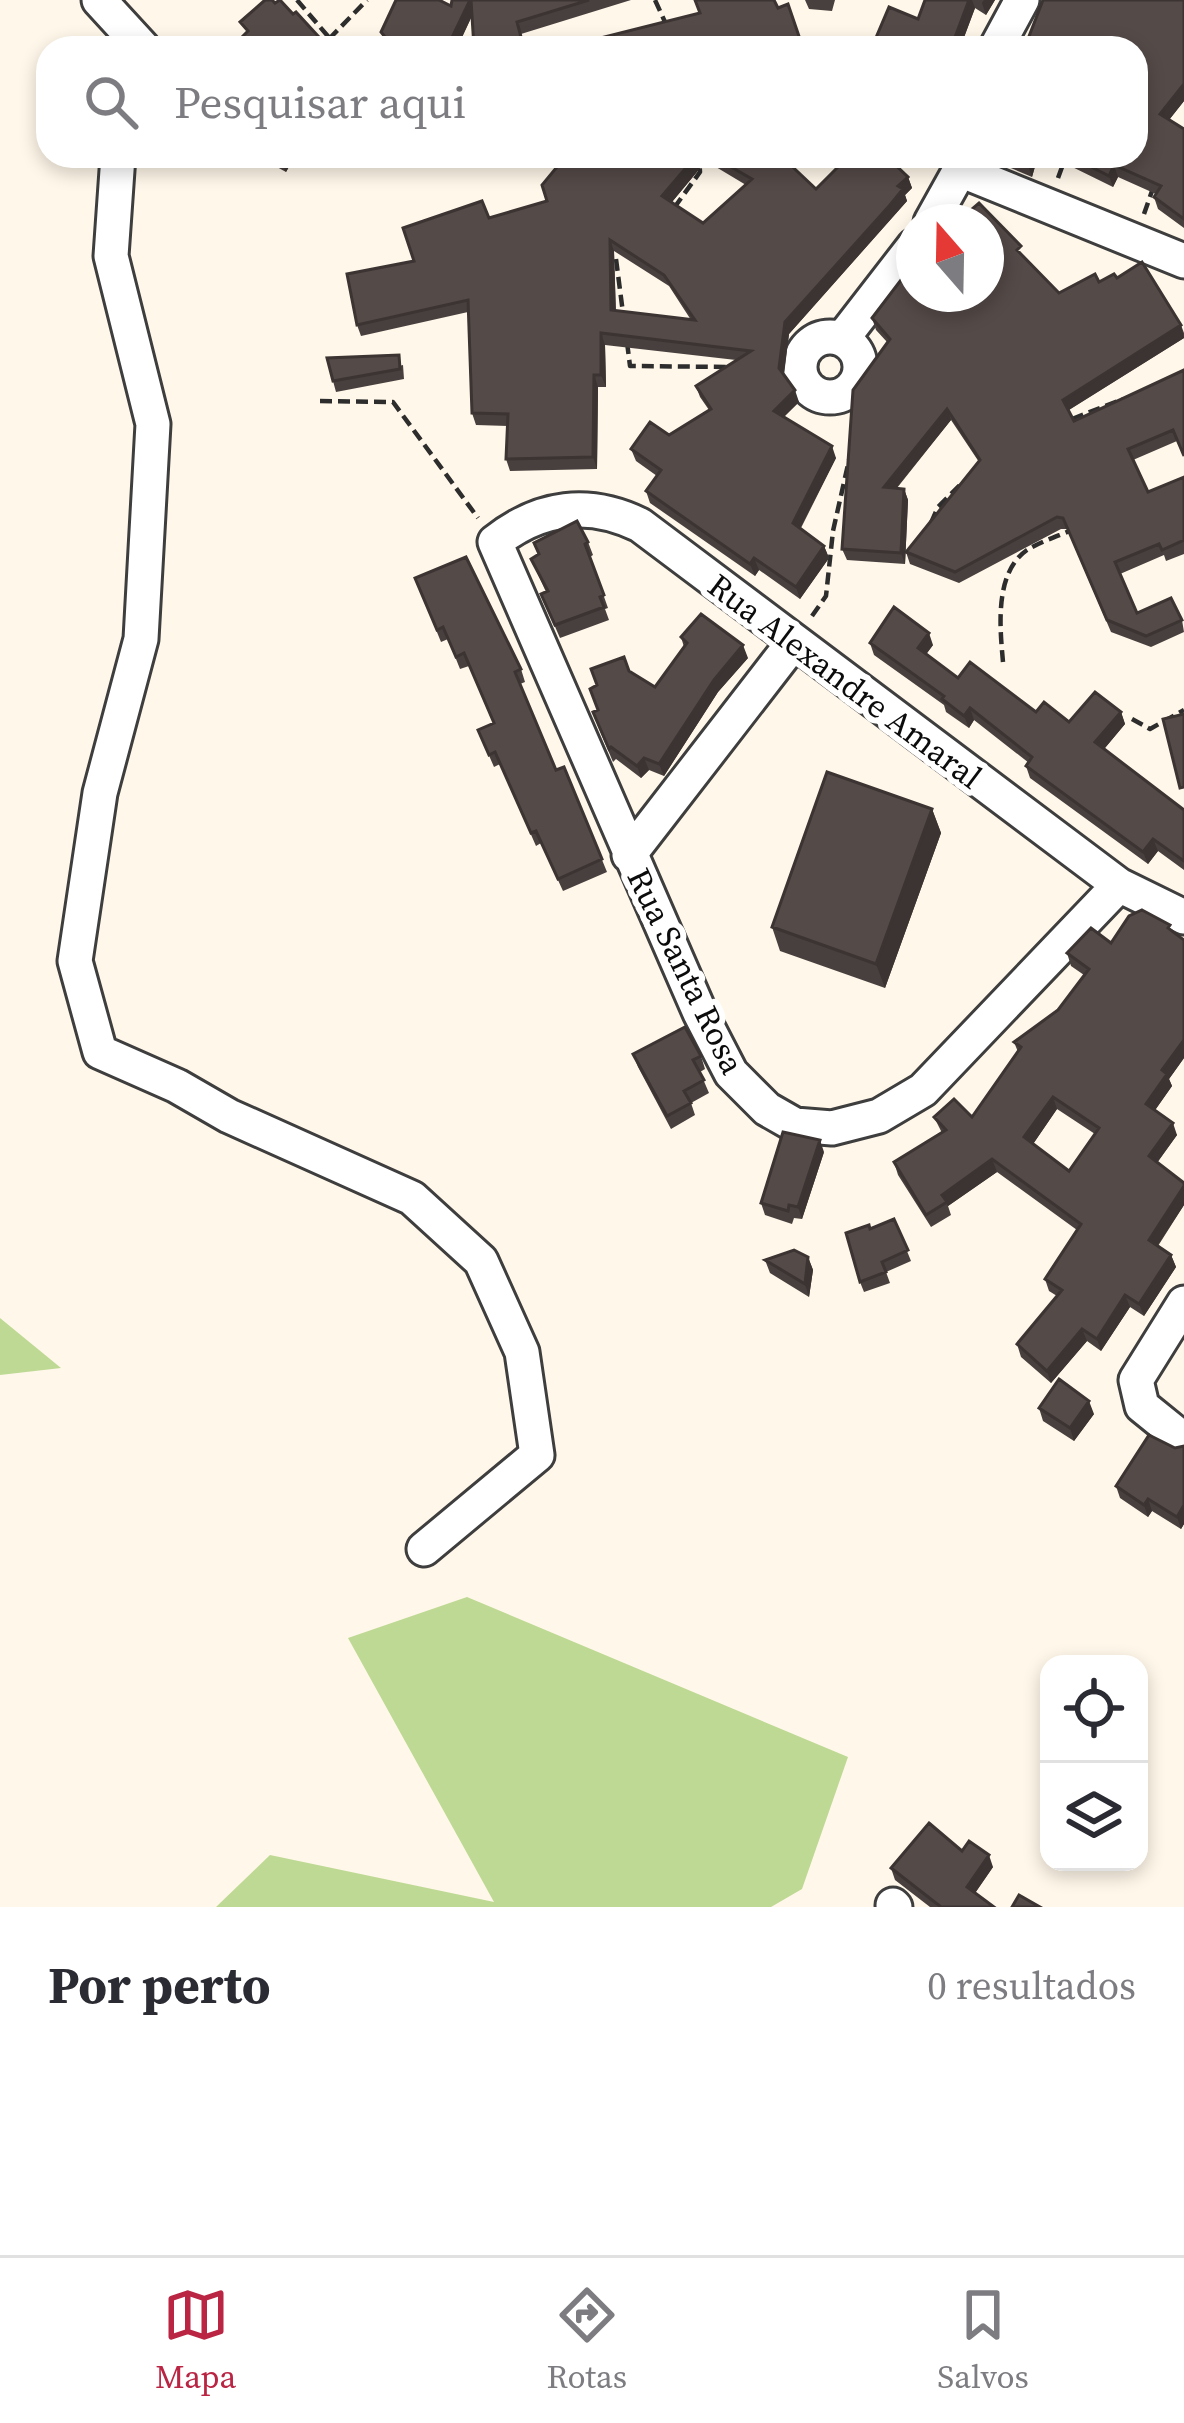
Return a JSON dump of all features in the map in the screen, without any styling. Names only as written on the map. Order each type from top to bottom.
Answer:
[{"type":"street","points":[[99,0],[127,36]]},
{"type":"street","points":[[1002,36],[1022,0]]},
{"type":"street","points":[[117,168],[111,256],[153,424],[152,447],[141,639],[100,793],[76,961],[100,1052],[177,1086],[229,1117],[412,1198],[481,1261],[522,1352],[537,1455],[424,1549]]},
{"type":"street","points":[[940,204],[959,168]]},
{"type":"street","points":[[973,168],[1184,262]]},
{"type":"street","points":[[842,339],[896,269]]},
{"type":"street","points":[[842,339],[856,351],[861,370],[853,388],[836,397],[815,394],[789,368],[813,342],[842,339]]},
{"type":"street","name":"Rua Alexandre Amaral","points":[[495,542],[517,525],[572,508],[614,512],[640,525],[1119,886],[1184,917]]},
{"type":"street","name":"Rua Santa Rosa","points":[[495,542],[629,855],[731,1073],[767,1109],[795,1125],[832,1128],[879,1116],[922,1090],[1119,886]]},
{"type":"street","points":[[629,855],[793,643]]},
{"type":"street","points":[[1184,1303],[1140,1369],[1136,1391],[1142,1406],[1184,1440]]},
{"type":"path","points":[[297,0],[327,36]]},
{"type":"path","points":[[332,36],[367,0]]},
{"type":"path","points":[[655,0],[669,32]]},
{"type":"path","points":[[661,220],[700,168]]},
{"type":"path","points":[[1135,239],[1155,184]]},
{"type":"path","points":[[599,262],[616,259],[625,251]]},
{"type":"path","points":[[616,259],[630,366],[736,368]]},
{"type":"path","points":[[1066,422],[1142,391]]},
{"type":"path","points":[[320,401],[393,402],[495,542]]},
{"type":"path","points":[[793,643],[826,596],[833,531],[848,462],[857,447]]},
{"type":"path","points":[[929,528],[938,507],[969,476]]},
{"type":"path","points":[[1003,662],[1001,602],[1015,564],[1024,552],[1076,528]]},
{"type":"path","points":[[1132,719],[1150,729],[1184,710]]},
{"type":"green space","points":[[0,1318],[61,1368],[0,1375]]},
{"type":"green space","points":[[467,1597],[848,1757],[802,1889],[771,1907],[216,1907],[270,1855],[494,1902],[348,1638]]},
{"type":"building","points":[[265,0],[280,0],[318,36],[243,36],[248,31],[240,22]]},
{"type":"building","points":[[396,0],[439,0],[451,6],[452,0],[470,0],[453,36],[384,36],[381,32]]},
{"type":"building","points":[[471,0],[589,0],[517,22],[521,36],[473,36]]},
{"type":"building","points":[[695,0],[774,0],[778,8],[788,4],[799,36],[608,36],[700,13]]},
{"type":"building","points":[[925,0],[969,0],[956,36],[877,36],[889,7],[918,19]]},
{"type":"building","points":[[1043,0],[1184,0],[1184,84],[1160,114],[1184,129],[1184,219],[1154,197],[1161,186],[1121,168],[1148,168],[1148,36],[1029,36]]},
{"type":"building","points":[[556,168],[686,168],[662,196],[703,223],[752,179],[733,168],[794,168],[816,189],[837,168],[899,168],[908,177],[890,205],[785,322],[779,368],[795,390],[774,411],[832,446],[793,523],[824,546],[796,587],[754,558],[750,564],[646,491],[661,470],[631,449],[650,422],[669,435],[711,409],[696,386],[751,351],[601,333],[601,375],[594,375],[593,457],[506,459],[508,414],[472,413],[468,300],[357,325],[347,274],[414,261],[403,228],[482,201],[489,218],[547,201],[542,185]],"holes":[[[610,240],[664,275],[695,320],[611,310]]]},
{"type":"building","points":[[1004,229],[1021,246],[1017,250],[1059,293],[1095,274],[1099,282],[1114,274],[1117,278],[1142,262],[1181,325],[1063,400],[1074,421],[1184,370],[1184,456],[1173,430],[1128,449],[1148,492],[1184,477],[1184,540],[1162,550],[1159,544],[1115,562],[1137,613],[1171,598],[1182,620],[1146,636],[1107,620],[1063,518],[955,572],[906,552],[980,460],[947,409],[884,487],[904,489],[901,553],[842,549],[853,390],[890,339],[872,318],[896,286],[896,312],[1004,312]]},
{"type":"building","points":[[399,355],[400,369],[333,381],[327,358]]},
{"type":"building","points":[[577,521],[588,542],[604,607],[555,625],[541,594],[548,591],[531,559],[539,554],[534,543]]},
{"type":"building","points":[[466,557],[521,669],[515,672],[556,770],[564,767],[602,859],[558,879],[536,831],[531,833],[495,752],[489,755],[478,730],[494,723],[464,653],[456,657],[443,627],[437,630],[415,578]]},
{"type":"building","points":[[894,607],[929,633],[918,648],[958,678],[970,662],[1036,712],[1044,702],[1069,722],[1095,692],[1121,712],[1095,742],[1184,810],[1184,861],[1153,839],[1143,852],[1026,766],[1032,757],[970,708],[964,716],[870,643]]},
{"type":"building","points":[[701,614],[743,645],[659,764],[644,758],[637,766],[609,749],[593,712],[598,710],[590,689],[597,685],[591,669],[624,657],[629,671],[655,687],[687,643],[681,637]]},
{"type":"building","points":[[1184,714],[1184,787],[1180,788],[1163,719]]},
{"type":"building","points":[[827,772],[932,809],[876,964],[772,927]]},
{"type":"building","points":[[1142,910],[1170,925],[1184,940],[1184,1040],[1162,1070],[1167,1074],[1146,1104],[1173,1123],[1149,1156],[1184,1186],[1149,1240],[1171,1255],[1139,1304],[1125,1295],[1097,1339],[1082,1329],[1047,1371],[1017,1344],[1062,1290],[1045,1279],[1081,1224],[992,1159],[942,1195],[947,1202],[926,1215],[894,1162],[946,1130],[934,1117],[954,1099],[972,1117],[1021,1047],[1014,1042],[1058,1010],[1089,969],[1067,953],[1091,928],[1111,943],[1129,916]],"holes":[[[1053,1097],[1099,1128],[1069,1171],[1024,1137]]]},
{"type":"building","points":[[685,1027],[701,1056],[693,1060],[704,1080],[684,1091],[691,1103],[667,1116],[633,1054]]},
{"type":"building","points":[[783,1132],[820,1140],[798,1207],[789,1205],[788,1211],[761,1203]]},
{"type":"building","points":[[894,1219],[908,1250],[882,1262],[886,1272],[860,1282],[846,1233]]},
{"type":"building","points":[[794,1250],[808,1257],[805,1284],[765,1260]]},
{"type":"building","points":[[1059,1379],[1089,1401],[1070,1428],[1039,1408]]},
{"type":"building","points":[[1149,1435],[1175,1448],[1184,1446],[1184,1505],[1177,1517],[1148,1499],[1144,1505],[1116,1486]]},
{"type":"building","points":[[929,1823],[962,1851],[969,1841],[989,1855],[967,1887],[994,1907],[941,1907],[891,1868]]},
{"type":"building","points":[[1019,1895],[1040,1907],[1012,1907]]}]
